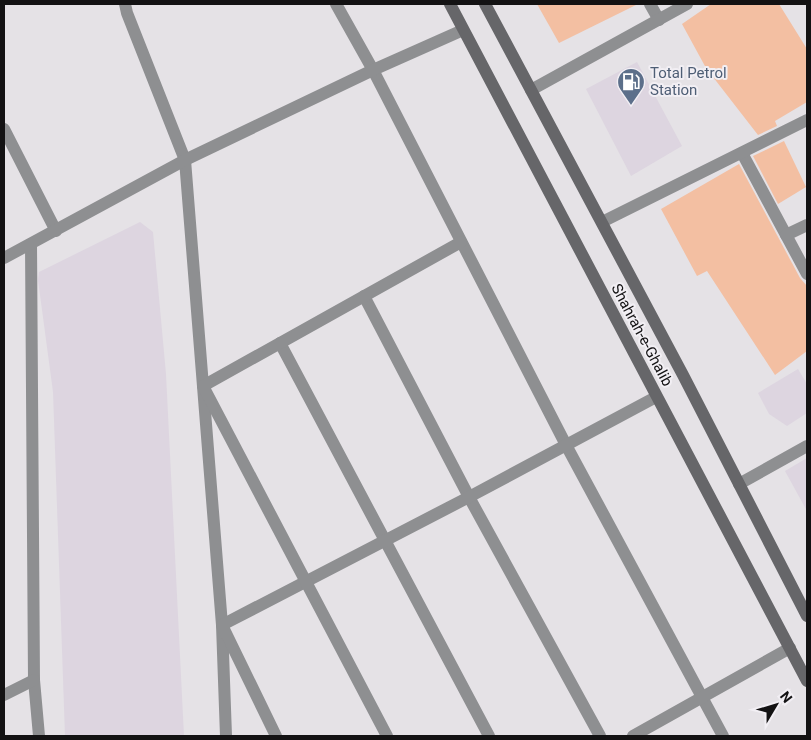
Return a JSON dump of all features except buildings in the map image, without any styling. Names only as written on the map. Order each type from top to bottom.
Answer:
[{"type":"main road","name":"Shahrah-e-Ghalib","points":[[450,4],[807,681]]},
{"type":"main road","name":"Shahrah-e-Ghalib","points":[[486,4],[807,616]]},
{"type":"street","points":[[124,4],[185,160],[222,625],[226,736]]},
{"type":"street","points":[[336,4],[373,70],[566,445],[723,736]]},
{"type":"street","points":[[650,4],[659,20]]},
{"type":"street","points":[[531,90],[687,4]]},
{"type":"street","points":[[4,258],[185,160],[373,70],[464,30]]},
{"type":"street","points":[[602,222],[807,120]]},
{"type":"street","points":[[4,129],[56,231]]},
{"type":"street","points":[[742,152],[807,274]]},
{"type":"street","points":[[786,235],[807,225]]},
{"type":"street","points":[[203,386],[461,242]]},
{"type":"street","points":[[30,244],[34,680],[39,736]]},
{"type":"street","points":[[364,296],[469,497],[600,736]]},
{"type":"street","points":[[280,343],[489,736]]},
{"type":"street","points":[[203,386],[387,736]]},
{"type":"street","points":[[222,625],[469,497],[656,396]]},
{"type":"street","points":[[739,484],[807,446]]},
{"type":"street","points":[[222,625],[276,736]]},
{"type":"street","points":[[633,736],[790,648]]},
{"type":"street","points":[[4,695],[34,680]]},
{"type":"shaded area","points":[[637,62],[682,146],[631,176],[586,89]]},
{"type":"shaded area","points":[[140,222],[153,232],[166,374],[184,736],[65,736],[53,392],[38,280],[39,272]]},
{"type":"shaded area","points":[[798,369],[807,384],[807,413],[787,426],[769,414],[758,393]]},
{"type":"shaded area","points":[[807,458],[807,511],[785,471]]},
{"type":"place","name":"Total Petrol Station","points":[[631,106]]}]
